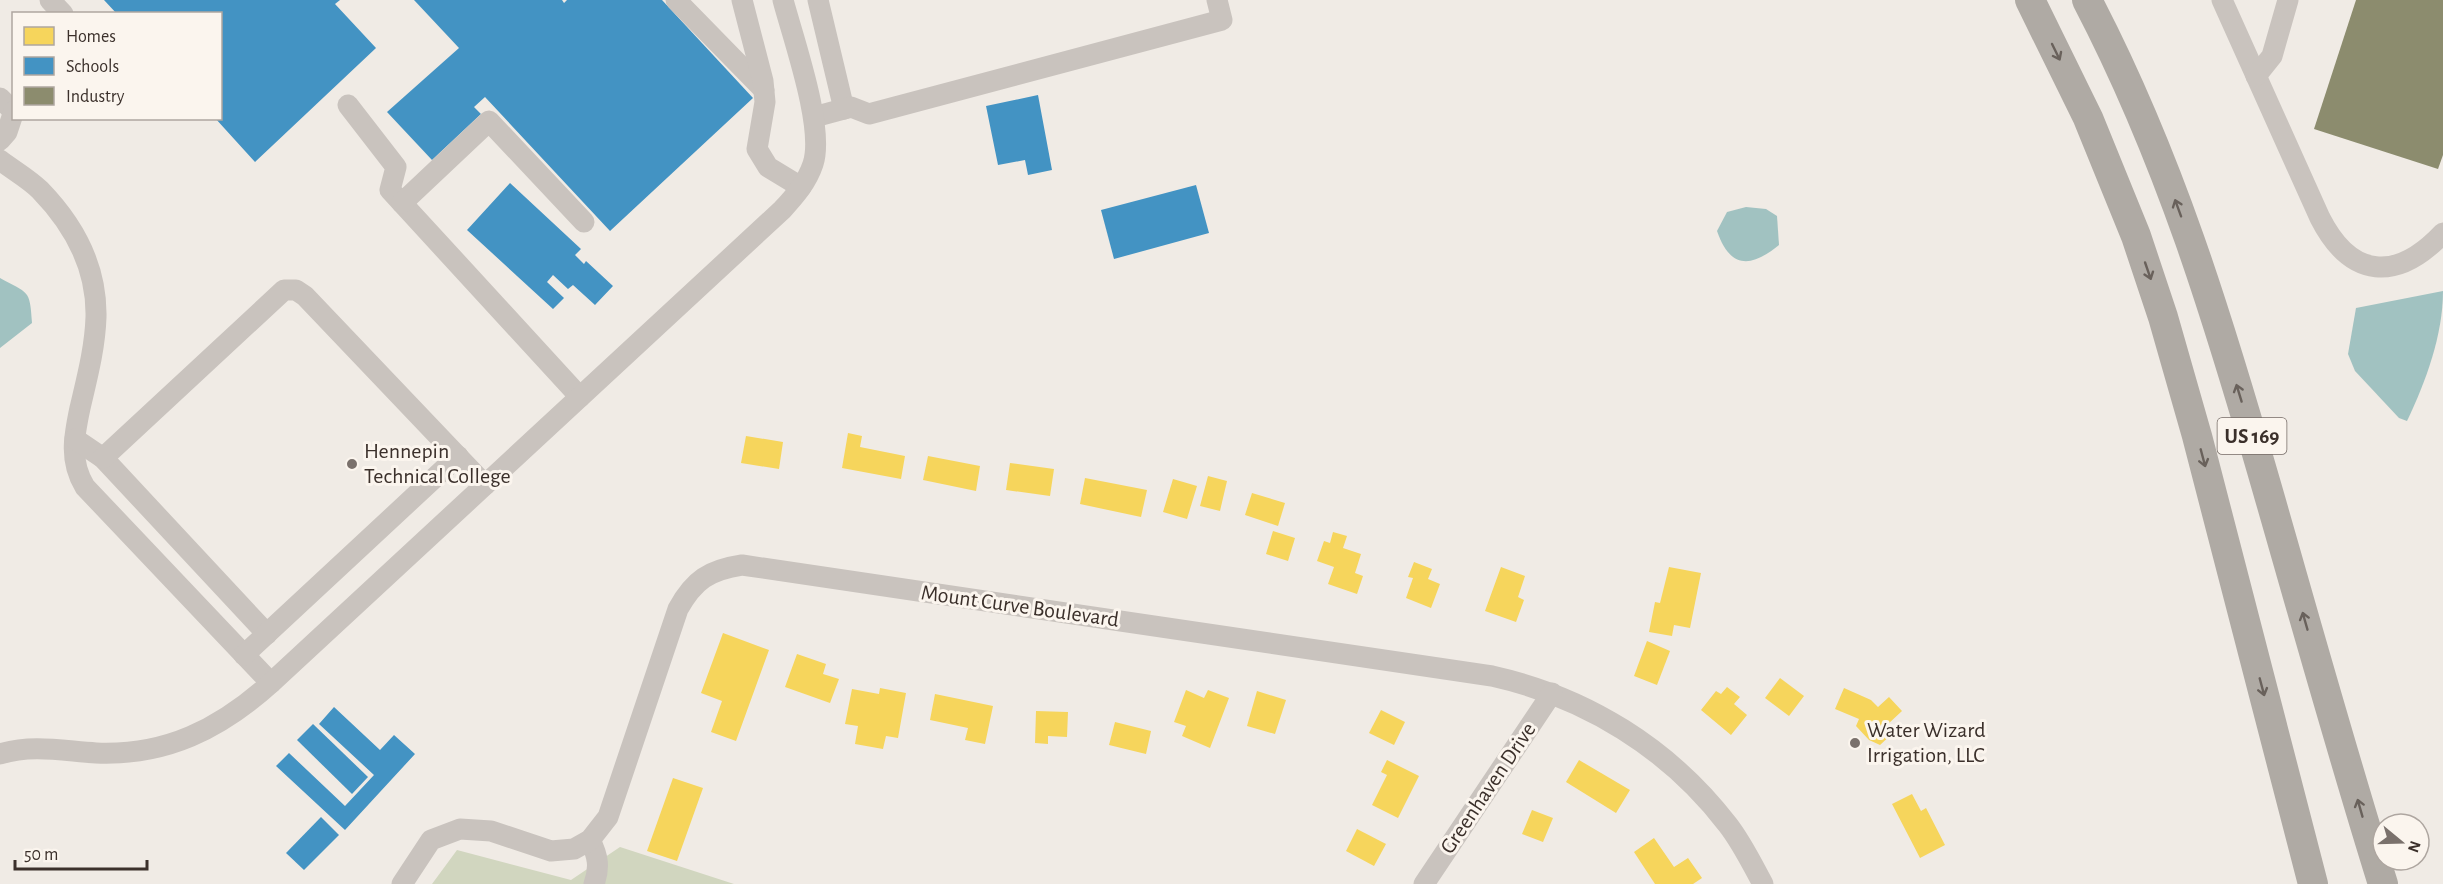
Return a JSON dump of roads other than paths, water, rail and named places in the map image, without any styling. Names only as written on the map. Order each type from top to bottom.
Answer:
[{"type":"highway","name":"US 169","points":[[2030,0],[2088,118],[2136,236],[2170,338],[2313,884]]},
{"type":"highway","name":"US 169","points":[[2087,0],[2127,78],[2160,158],[2214,310],[2383,884]]},
{"type":"street","points":[[50,0],[61,12]]},
{"type":"street","points":[[676,0],[764,90]]},
{"type":"street","points":[[742,0],[764,90],[765,102],[757,149],[768,167],[801,187]]},
{"type":"street","points":[[0,753],[41,747],[117,754],[171,744],[231,717],[271,683],[782,210],[801,187],[813,164],[816,148],[814,117],[783,0]]},
{"type":"street","points":[[818,0],[844,109]]},
{"type":"street","points":[[814,117],[851,107],[869,114],[1222,20],[1217,0]]},
{"type":"street","points":[[2222,0],[2329,236],[2344,253],[2359,264],[2386,267],[2410,261],[2430,247],[2443,233]]},
{"type":"street","points":[[2256,76],[2272,56],[2288,0]]},
{"type":"street","points":[[0,99],[12,110]]},
{"type":"street","points":[[348,105],[396,167],[390,190],[580,397]]},
{"type":"street","points":[[0,140],[7,132],[12,114]]},
{"type":"street","points":[[402,203],[489,121],[584,222]]},
{"type":"street","points":[[0,160],[39,189],[59,212],[75,235],[87,260],[93,282],[96,316],[93,347],[75,439],[73,457],[77,475],[85,487],[271,683]]},
{"type":"street","points":[[104,458],[284,290],[296,290],[305,296],[485,485]]},
{"type":"street","points":[[75,439],[104,458],[267,634]]},
{"type":"street","points":[[244,655],[458,456]]},
{"type":"street","name":"Mount Curve Boulevard","points":[[590,840],[608,817],[678,609],[687,592],[703,577],[722,568],[742,565],[1492,676],[1552,693],[1612,721],[1652,748],[1689,779],[1729,827],[1763,884]]},
{"type":"street","name":"Greenhaven Drive","points":[[1424,884],[1552,693]]},
{"type":"street","points":[[402,884],[431,840],[460,828],[491,831],[551,851],[574,849],[590,840],[598,855],[598,872],[594,884]]},
{"type":"water","points":[[1746,207],[1766,209],[1777,216],[1779,245],[1769,253],[1751,261],[1742,261],[1728,252],[1717,231],[1727,212]]},
{"type":"water","points":[[0,278],[26,293],[30,303],[32,323],[0,348]]},
{"type":"water","points":[[2443,291],[2437,341],[2421,390],[2407,421],[2399,418],[2355,371],[2348,354],[2356,308]]},
{"type":"place","name":"Hennepin Technical College","points":[[352,464]]},
{"type":"place","name":"Water Wizard Irrigation, LLC","points":[[1855,743]]}]
